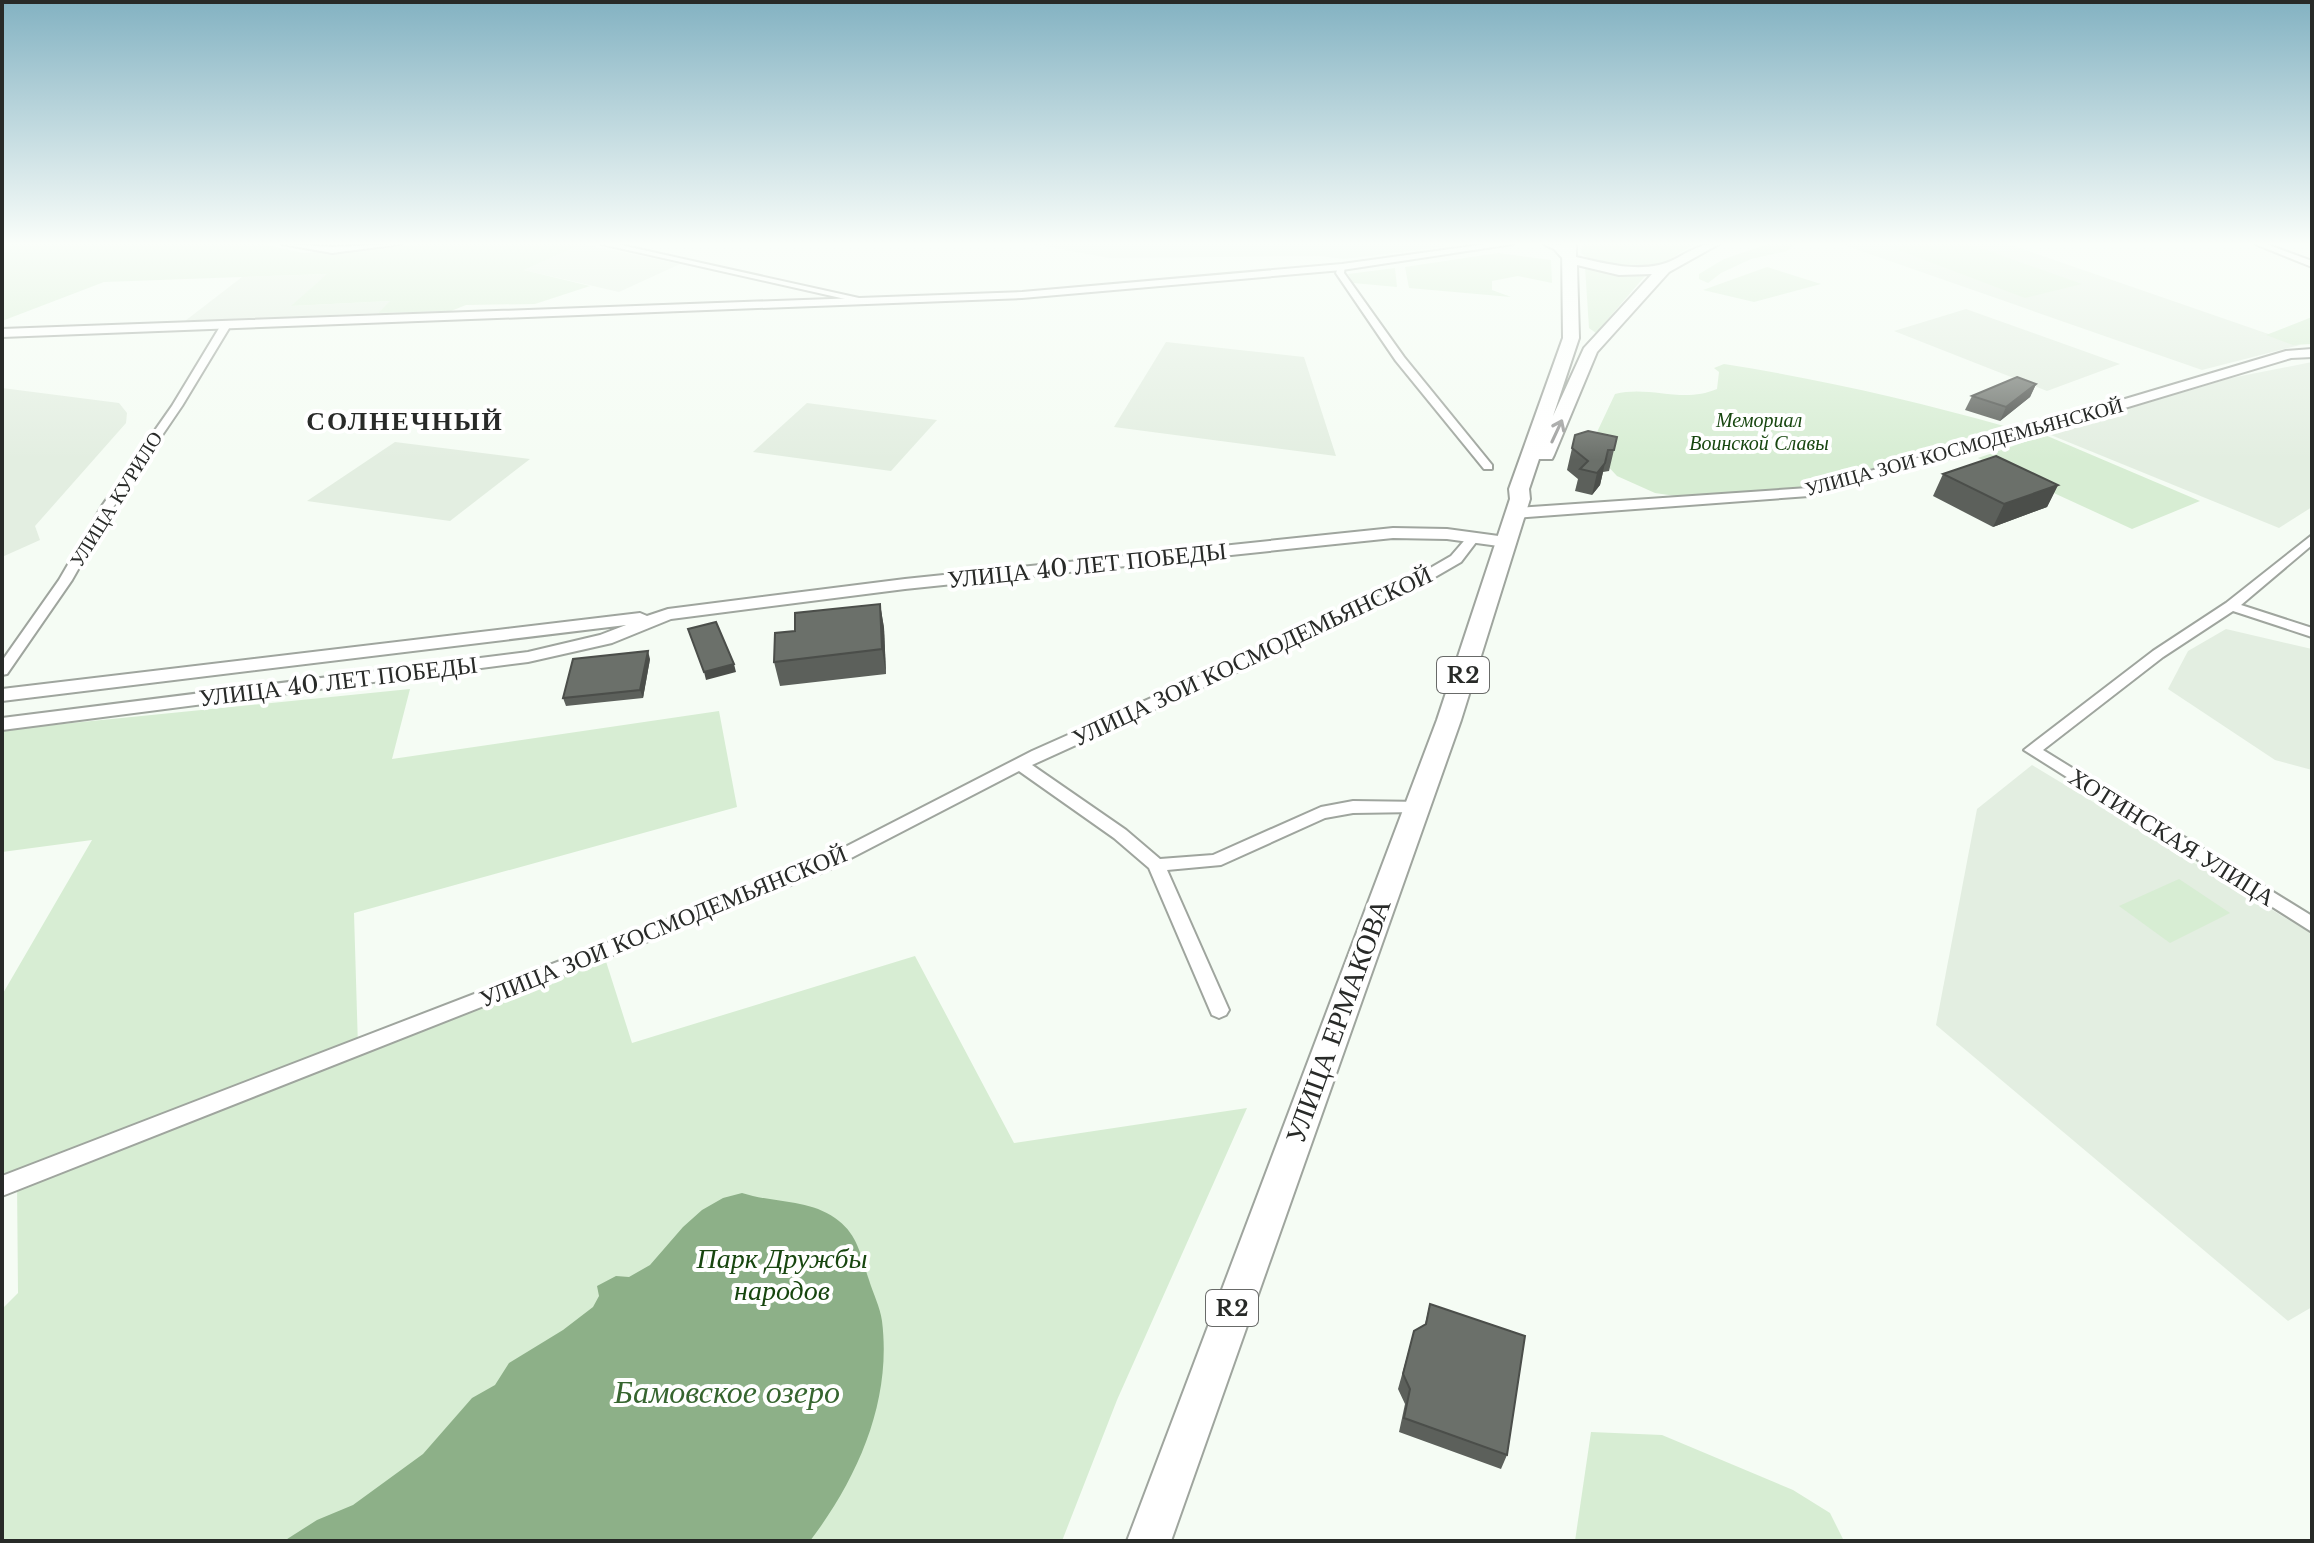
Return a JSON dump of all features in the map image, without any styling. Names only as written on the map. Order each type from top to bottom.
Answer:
[{"type":"main road","name":"УЛИЦА ЕРМАКОВА","points":[[1149,1541],[1316,1076],[1418,806],[1506,542],[1523,477],[1571,338],[1570,316]]},
{"type":"main road","name":"УЛИЦА ЕРМАКОВА","points":[[1517,506],[1560,425],[1590,351],[1622,316]]},
{"type":"street","points":[[2,333],[455,316]]},
{"type":"street","points":[[1367,316],[1488,467]]},
{"type":"street","name":"УЛИЦА КУРИЛО","points":[[2,671],[65,580],[108,506],[177,406],[226,325]]},
{"type":"street","name":"УЛИЦА ЗОИ КОСМОДЕМЬЯНСКОЙ","points":[[1517,506],[1702,502],[1809,492],[2028,432],[2290,354],[2312,353]]},
{"type":"street","name":"УЛИЦА 40 ЛЕТ ПОБЕДЫ","points":[[2,695],[1286,543],[1407,533],[1506,542]]},
{"type":"street","name":"УЛИЦА ЗОИ КОСМОДЕМЬЯНСКОЙ","points":[[2,1186],[820,867],[1038,755],[1392,596],[1456,559],[1474,537]]},
{"type":"street","points":[[2231,606],[2312,539]]},
{"type":"street","points":[[2297,551],[2312,556]]},
{"type":"street","points":[[2231,606],[2312,633]]},
{"type":"street","name":"ХОТИНСКАЯ УЛИЦА","points":[[2231,606],[2158,654],[2032,750],[2312,925]]},
{"type":"street","name":"УЛИЦА 40 ЛЕТ ПОБЕДЫ","points":[[2,724],[528,657],[606,639],[668,614]]},
{"type":"street","points":[[1021,765],[1120,834],[1156,865],[1219,1010]]},
{"type":"street","points":[[1156,865],[1215,861],[1321,813],[1353,807],[1418,806]]},
{"type":"shaded area","points":[[191,316],[305,316],[185,321]]},
{"type":"shaded area","points":[[1943,316],[1986,316],[2120,364],[2047,391],[1894,331]]},
{"type":"shaded area","points":[[2047,316],[2216,316],[2300,345],[2202,370]]},
{"type":"shaded area","points":[[1166,342],[1304,357],[1336,456],[1114,427]]},
{"type":"shaded area","points":[[2312,362],[2312,507],[2279,528],[2046,433],[2231,378]]},
{"type":"shaded area","points":[[2,388],[119,403],[127,413],[126,423],[35,526],[40,540],[2,557]]},
{"type":"shaded area","points":[[807,403],[937,420],[891,471],[753,452]]},
{"type":"shaded area","points":[[395,442],[530,459],[450,521],[307,501]]},
{"type":"shaded area","points":[[2226,629],[2312,649],[2312,770],[2275,760],[2168,689],[2188,651]]},
{"type":"shaded area","points":[[2032,765],[2312,934],[2312,1307],[2288,1321],[1936,1025],[1977,809]]},
{"type":"green space","points":[[1588,316],[1611,316],[1596,333],[1589,328]]},
{"type":"green space","points":[[2312,317],[2312,344],[2293,345],[2266,335]]},
{"type":"green space","name":"Мемориал Воинской Славы","points":[[1724,364],[1865,391],[2004,426],[1808,489],[1689,498],[1655,493],[1617,476],[1590,447],[1615,394],[1704,393],[1717,389],[1719,372],[1714,368]]},
{"type":"green space","points":[[2045,435],[2200,501],[2132,529],[1978,458]]},
{"type":"green space","name":"Парк Дружбы народов","points":[[410,689],[392,759],[719,711],[737,807],[354,913],[358,1047],[603,952],[632,1043],[915,956],[1014,1143],[1247,1108],[1117,1400],[1062,1541],[2,1541],[2,1309],[18,1293],[17,1181],[2,1186],[2,995],[92,840],[2,852],[2,730]]},
{"type":"green space","points":[[2179,879],[2230,913],[2170,943],[2119,906]]},
{"type":"green space","points":[[1591,1432],[1662,1435],[1793,1490],[1830,1513],[1844,1541],[1575,1541]]},
{"type":"water","name":"Бамовское озеро","points":[[742,1193],[813,1207],[843,1224],[857,1245],[881,1316],[884,1351],[882,1380],[868,1437],[843,1491],[810,1541],[284,1541],[317,1520],[353,1505],[423,1454],[472,1398],[495,1385],[509,1363],[563,1330],[593,1307],[599,1296],[597,1286],[616,1276],[629,1277],[650,1265],[702,1210],[723,1198]]},
{"type":"building","points":[[2017,377],[2036,384],[2006,407],[1972,396]]},
{"type":"building","points":[[1588,431],[1617,437],[1614,450],[1608,450],[1605,463],[1597,473],[1580,469],[1588,461],[1572,448],[1575,435]]},
{"type":"building","points":[[1996,456],[2058,485],[2004,504],[1943,474]]},
{"type":"building","points":[[880,604],[882,649],[774,662],[775,633],[795,631],[795,613]]},
{"type":"building","points":[[716,622],[734,664],[704,672],[688,629]]},
{"type":"building","points":[[648,651],[640,690],[563,698],[573,659]]},
{"type":"building","points":[[1430,1304],[1525,1336],[1507,1455],[1404,1418],[1410,1389],[1403,1374],[1414,1331],[1426,1324]]},
{"type":"district","name":"СОЛНЕЧНЫЙ","points":[[405,421]]}]
